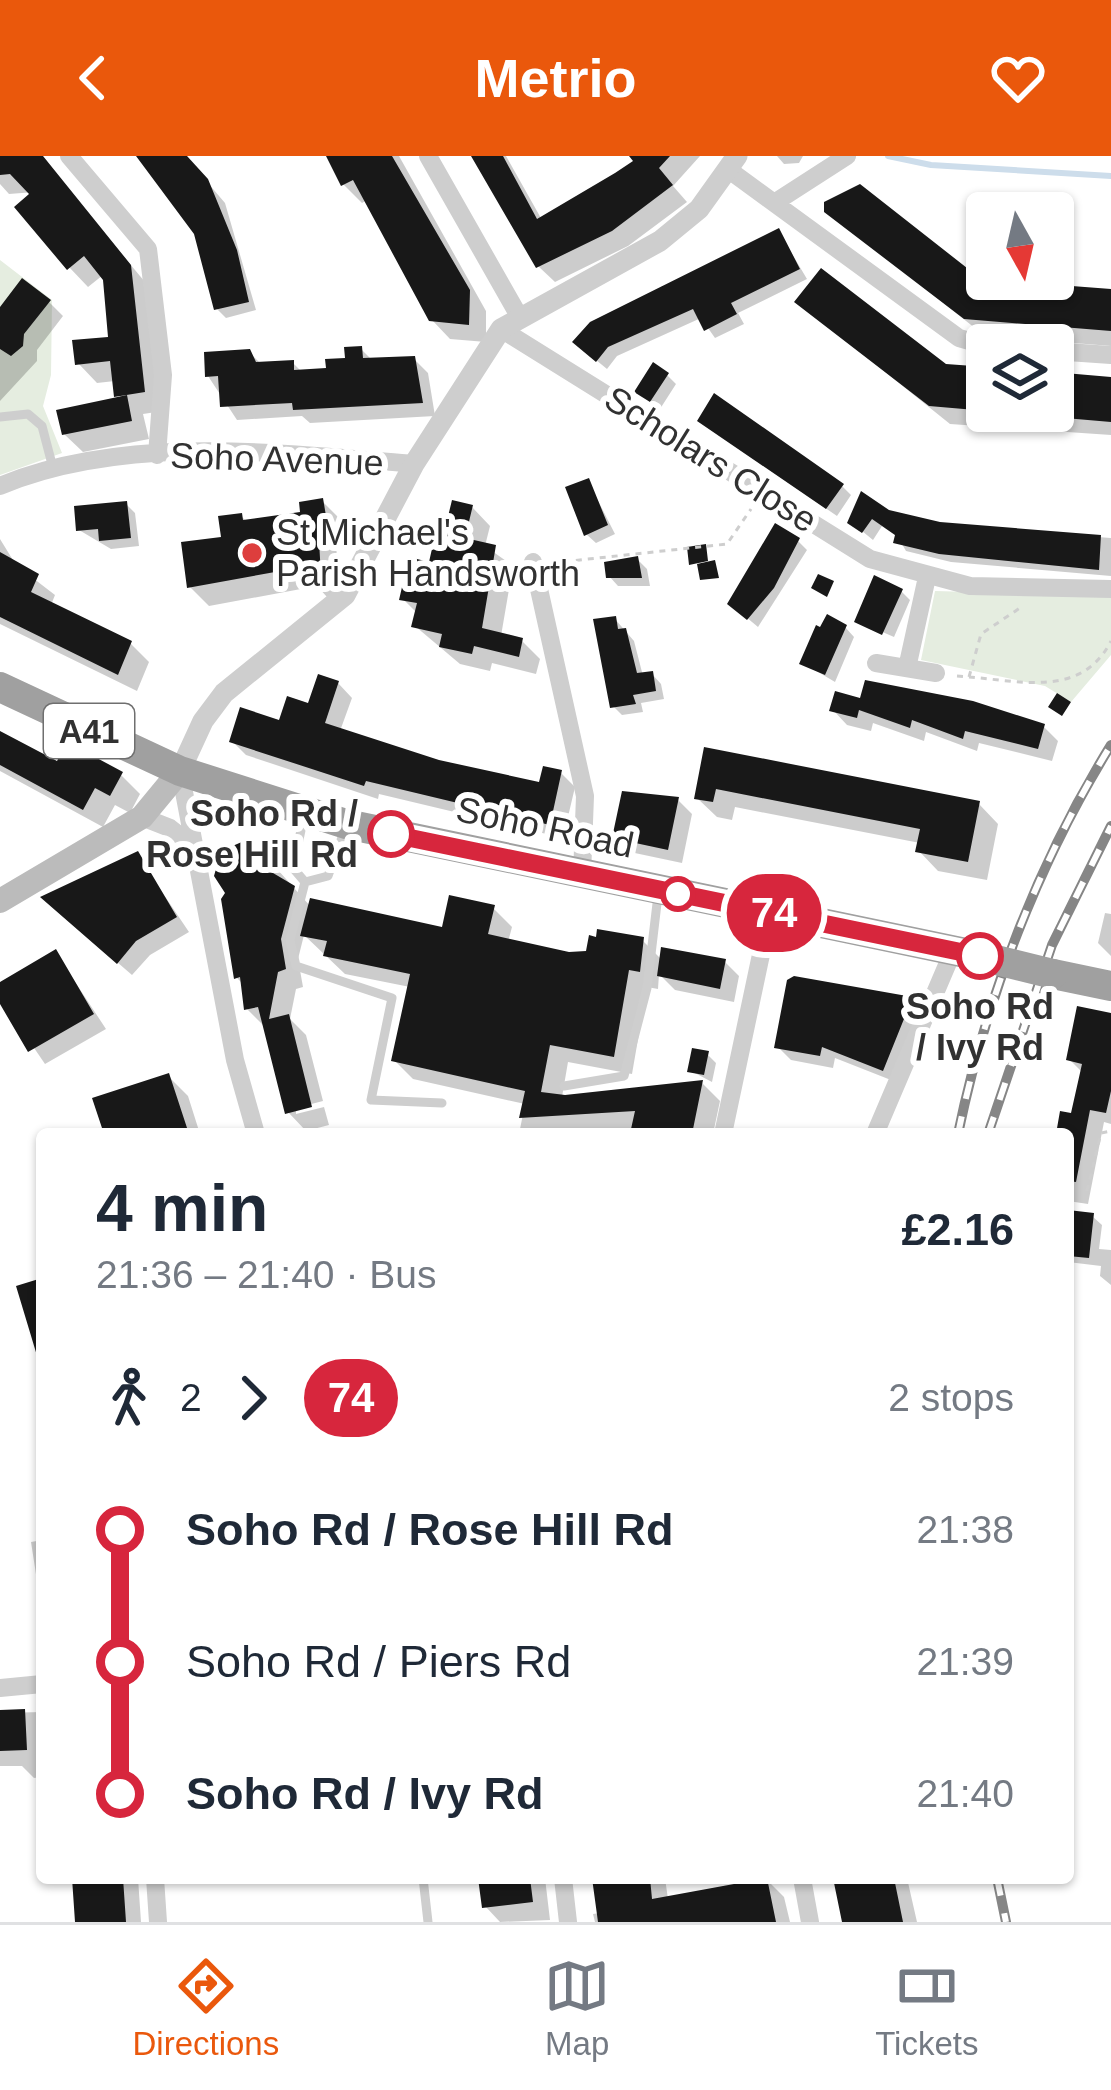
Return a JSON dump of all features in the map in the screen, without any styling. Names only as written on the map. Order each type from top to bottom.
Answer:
[{"type":"highway","name":"A41","points":[[0,687],[180,771]]},
{"type":"highway","name":"Soho Road","points":[[180,771],[346,824],[1111,986]]},
{"type":"main road","points":[[0,901],[142,817],[180,771]]},
{"type":"street","points":[[70,156],[148,249],[163,376],[157,455]]},
{"type":"street","points":[[428,156],[510,322]]},
{"type":"street","points":[[773,203],[847,156]]},
{"type":"street","points":[[254,1128],[235,1060],[180,771],[202,721],[224,693],[345,595],[414,464],[510,322],[601,278],[660,242],[699,209],[733,163],[773,203],[966,340]]},
{"type":"street","name":"Scholars Close","points":[[510,322],[870,559],[927,577],[1021,589],[1111,589]]},
{"type":"street","points":[[1074,353],[1111,356]]},
{"type":"street","name":"Soho Avenue","points":[[0,486],[53,468],[220,450],[414,464]]},
{"type":"street","points":[[532,562],[585,796],[582,875]]},
{"type":"street","points":[[907,668],[927,577]]},
{"type":"street","points":[[877,663],[936,673]]},
{"type":"street","points":[[142,817],[170,828],[193,846]]},
{"type":"street","points":[[724,1128],[770,912]]},
{"type":"street","points":[[878,1128],[967,954]]},
{"type":"street","points":[[0,1688],[36,1685]]},
{"type":"street","points":[[155,1884],[158,1922]]},
{"type":"street","points":[[564,1884],[568,1922]]},
{"type":"street","points":[[803,1884],[810,1922]]},
{"type":"lane","points":[[0,417],[28,414],[42,426],[53,468]]},
{"type":"lane","points":[[305,812],[293,868],[305,882]]},
{"type":"lane","points":[[305,882],[328,876],[346,824]]},
{"type":"lane","points":[[305,882],[290,940],[296,966],[392,998],[371,1100],[442,1103]]},
{"type":"lane","points":[[563,1086],[624,1076],[647,988],[658,890]]},
{"type":"lane","points":[[424,1884],[428,1922]]},
{"type":"path","points":[[532,562],[727,544],[762,491]]},
{"type":"path","points":[[969,677],[980,634],[1022,607],[1021,589]]},
{"type":"path","points":[[936,673],[1063,684],[1092,666],[1111,641]]},
{"type":"path","points":[[1088,1191],[1101,1133],[1111,1131]]},
{"type":"shaded area","points":[[0,260],[52,300],[51,375],[43,406],[62,453],[0,475]]},
{"type":"shaded area","points":[[935,591],[1111,596],[1111,655],[1071,702],[1045,686],[921,660]]},
{"type":"building","points":[[0,156],[43,156],[131,265],[145,392],[114,397],[110,361],[75,365],[72,340],[108,337],[103,280],[84,256],[67,270],[14,207],[29,194],[10,174],[0,175]]},
{"type":"building","points":[[136,156],[187,156],[208,179],[237,250],[249,302],[214,310],[194,234]]},
{"type":"building","points":[[326,156],[392,156],[470,290],[469,325],[429,321],[353,180],[341,186]]},
{"type":"building","points":[[471,156],[503,156],[537,219],[633,161],[629,156],[670,156],[659,168],[673,185],[612,231],[536,268]]},
{"type":"building","points":[[860,184],[966,267],[966,300],[1074,300],[1074,286],[1111,289],[1111,331],[1074,328],[1074,324],[964,319],[824,212],[824,202]]},
{"type":"building","points":[[779,228],[800,269],[731,303],[737,314],[704,331],[693,309],[608,347],[596,362],[572,342],[590,322]]},
{"type":"building","points":[[821,268],[946,364],[966,365],[966,409],[929,406],[794,302]]},
{"type":"building","points":[[22,278],[51,300],[24,334],[23,346],[11,356],[0,349],[0,307]]},
{"type":"building","points":[[362,346],[363,358],[415,356],[423,403],[293,410],[292,403],[220,407],[218,376],[205,377],[204,352],[250,349],[256,362],[294,360],[294,370],[326,368],[325,359],[345,358],[344,347]]},
{"type":"building","points":[[653,362],[669,373],[650,402],[634,392]]},
{"type":"building","points":[[1074,374],[1111,377],[1111,422],[1074,419]]},
{"type":"building","points":[[714,393],[844,484],[826,509],[697,421]]},
{"type":"building","points":[[127,395],[132,421],[62,435],[56,410]]},
{"type":"building","points":[[589,478],[608,525],[584,536],[565,487]]},
{"type":"building","points":[[861,491],[889,510],[940,522],[1101,535],[1099,570],[939,554],[893,543],[895,535],[872,519],[862,533],[847,523]]},
{"type":"building","name":"St Michael's Parish Handsworth","points":[[323,498],[327,522],[318,523],[321,576],[305,578],[303,567],[187,588],[181,542],[221,537],[218,516],[242,513],[243,520],[300,512],[299,502]]},
{"type":"building","points":[[452,500],[473,505],[465,538],[496,545],[482,628],[523,638],[519,657],[474,646],[472,654],[439,647],[442,634],[411,627],[417,603],[399,600],[409,557],[429,562],[436,531],[444,533]]},
{"type":"building","points":[[127,501],[131,538],[99,541],[98,529],[76,531],[74,506]]},
{"type":"building","points":[[775,523],[800,538],[774,588],[747,620],[727,604]]},
{"type":"building","points":[[706,544],[708,561],[689,565],[687,547]]},
{"type":"building","points":[[0,552],[39,574],[31,592],[132,641],[118,675],[0,617]]},
{"type":"building","points":[[638,556],[642,578],[606,578],[604,562]]},
{"type":"building","points":[[715,560],[719,578],[700,580],[697,564]]},
{"type":"building","points":[[818,574],[834,581],[827,597],[811,588]]},
{"type":"building","points":[[874,575],[903,589],[882,635],[854,622]]},
{"type":"building","points":[[827,614],[847,625],[825,675],[799,664],[816,625],[820,627]]},
{"type":"building","points":[[616,616],[618,629],[626,628],[637,673],[653,671],[656,691],[633,695],[636,704],[610,708],[593,619]]},
{"type":"building","points":[[318,674],[339,681],[325,723],[439,760],[539,782],[543,766],[562,770],[550,825],[366,781],[364,786],[229,742],[240,707],[279,720],[287,696],[308,703]]},
{"type":"building","points":[[865,680],[973,701],[1045,724],[1038,749],[965,731],[963,739],[912,720],[910,728],[859,710],[857,718],[829,711],[835,691],[860,698]]},
{"type":"building","points":[[1057,693],[1071,702],[1062,716],[1048,707]]},
{"type":"building","points":[[0,731],[57,761],[67,742],[123,772],[110,796],[95,788],[83,810],[0,765]]},
{"type":"building","points":[[704,747],[980,801],[968,862],[915,852],[920,829],[716,789],[713,802],[694,799]]},
{"type":"building","points":[[622,791],[679,797],[668,850],[612,838]]},
{"type":"building","points":[[244,841],[263,848],[273,873],[295,886],[281,939],[286,969],[278,972],[269,1019],[289,1014],[312,1107],[285,1114],[258,1007],[244,1010],[240,977],[234,979],[221,899],[225,893],[214,876],[221,851]]},
{"type":"building","points":[[138,851],[177,917],[136,941],[117,964],[40,897]]},
{"type":"building","points":[[449,895],[495,905],[488,934],[569,952],[586,951],[589,935],[596,937],[597,929],[644,937],[640,972],[629,970],[614,1057],[550,1045],[541,1092],[565,1095],[703,1080],[693,1128],[631,1128],[635,1111],[519,1118],[525,1091],[391,1061],[410,974],[323,956],[327,941],[300,936],[310,898],[442,927]]},
{"type":"building","points":[[661,947],[726,959],[720,989],[657,976]]},
{"type":"building","points":[[56,949],[94,1014],[28,1052],[0,1004],[0,982]]},
{"type":"building","points":[[794,976],[907,996],[910,1004],[883,1071],[822,1047],[820,1056],[774,1048],[787,980]]},
{"type":"building","points":[[1077,1006],[1111,1013],[1111,1091],[1106,1113],[1090,1110],[1076,1182],[1074,1128],[1057,1128],[1060,1111],[1071,1113],[1082,1064],[1066,1060]]},
{"type":"building","points":[[692,1048],[709,1051],[704,1075],[687,1072]]},
{"type":"building","points":[[169,1073],[187,1128],[102,1128],[92,1098]]},
{"type":"building","points":[[1074,1211],[1094,1213],[1089,1258],[1074,1257]]},
{"type":"building","points":[[36,1280],[36,1352],[16,1286]]},
{"type":"building","points":[[25,1709],[27,1750],[0,1751],[0,1710]]},
{"type":"building","points":[[72,1884],[123,1884],[126,1922],[75,1922]]},
{"type":"building","points":[[479,1884],[531,1884],[533,1902],[482,1908]]},
{"type":"building","points":[[593,1884],[651,1884],[652,1899],[734,1884],[768,1884],[776,1922],[598,1922]]},
{"type":"building","points":[[834,1884],[895,1884],[903,1922],[842,1922]]},
{"type":"waterway","points":[[888,156],[931,165],[1111,176]]},
{"type":"railway","points":[[959,1128],[983,1032],[1018,933],[1060,836],[1111,745]]},
{"type":"railway","points":[[990,1128],[1052,945],[1111,826]]},
{"type":"railway","points":[[998,1884],[1006,1922]]},
{"type":"bus line","name":"74","points":[[391,834],[980,956]]},
{"type":"place","name":"St Michael's Parish Handsworth","points":[[252,553]]},
{"type":"place","name":"Soho Rd / Rose Hill Rd","points":[[391,834]]},
{"type":"place","name":"Soho Rd / Ivy Rd","points":[[980,956]]}]
